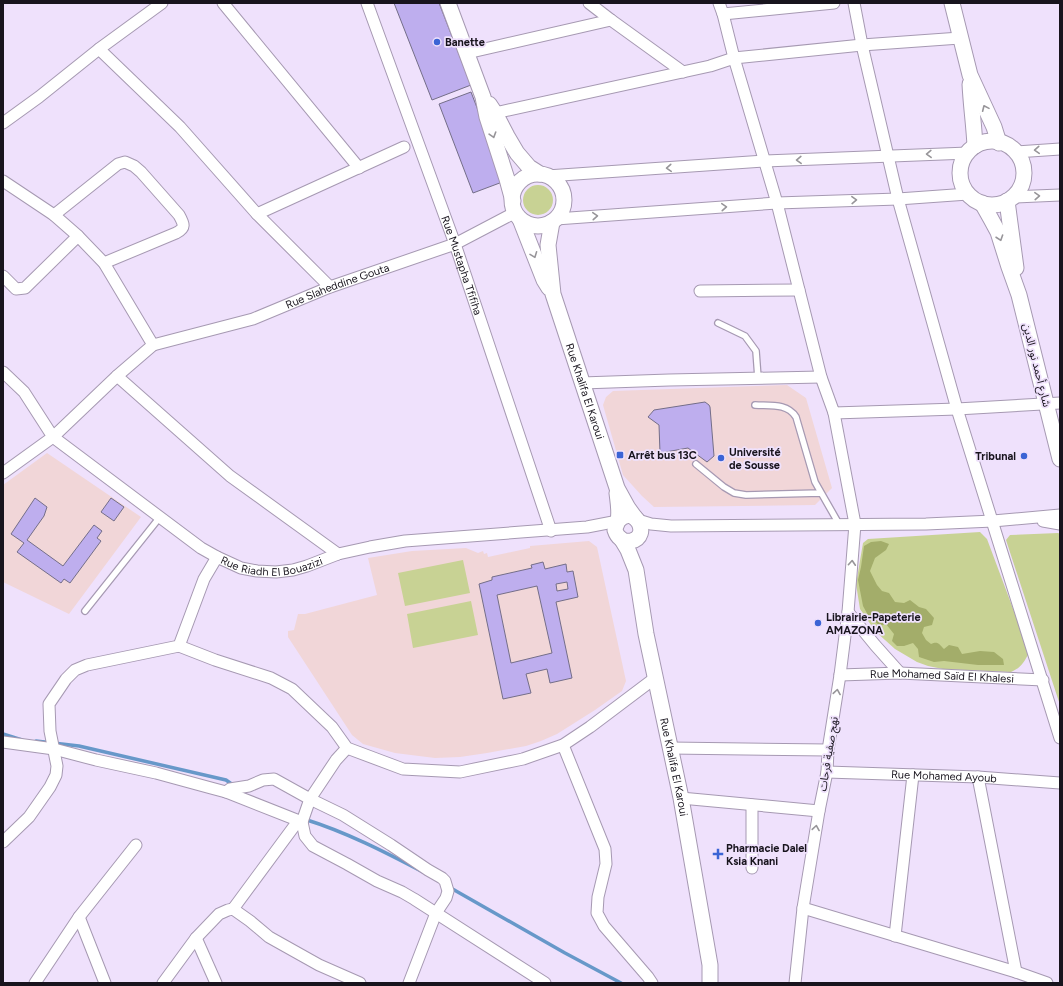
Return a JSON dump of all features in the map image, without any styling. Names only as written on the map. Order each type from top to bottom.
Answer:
[{"type":"main road","points":[[448,3],[483,97],[495,113],[517,153],[529,167],[554,180],[564,195],[563,208],[554,221],[544,226],[536,226],[527,223],[516,211],[514,193],[518,185],[524,179],[531,175],[543,175]]},
{"type":"main road","points":[[952,3],[970,74],[999,142]]},
{"type":"main road","points":[[970,74],[970,99],[975,129],[972,149],[962,164],[960,177],[968,194],[974,200],[995,205],[1010,199],[1020,187],[1024,175],[1022,162],[1015,152],[999,142],[987,142],[972,149]]},
{"type":"main road","name":"Rue Khalifa El Karoui","points":[[483,97],[487,117],[516,211],[544,280],[553,294]]},
{"type":"main road","points":[[1010,199],[1019,295]]},
{"type":"main road","points":[[982,203],[998,232],[1019,295]]},
{"type":"main road","name":"Rue Khalifa El Karoui","points":[[554,221],[548,245],[553,294],[617,488],[638,524],[636,570],[646,634],[681,798],[710,964],[710,983]]},
{"type":"main road","name":"شارع أحمد نور الدين","points":[[1019,295],[1053,403],[1060,459]]},
{"type":"main road","name":"Rue Khalifa El Karoui","points":[[617,488],[618,521]]},
{"type":"main road","points":[[628,516],[633,517],[638,524],[634,540],[626,542],[620,539],[615,530],[620,518],[628,516]]},
{"type":"main road","name":"Rue Khalifa El Karoui","points":[[620,539],[628,550],[636,570]]},
{"type":"main road","name":"Rue Khalifa El Karoui","points":[[710,964],[719,983]]},
{"type":"street","points":[[3,123],[39,97],[99,49],[162,3]]},
{"type":"street","points":[[223,3],[359,168]]},
{"type":"street","name":"Rue Mustapha Tfifiha","points":[[367,3],[455,244],[551,531]]},
{"type":"street","points":[[589,3],[683,72]]},
{"type":"street","name":"نهج صفية فرحات","points":[[719,3],[777,203],[821,377],[834,413],[855,524],[848,612],[840,675],[828,750],[827,772],[818,811],[803,908],[795,983]]},
{"type":"street","points":[[723,14],[834,3]]},
{"type":"street","points":[[854,3],[862,46],[898,199],[957,409],[1060,738]]},
{"type":"street","points":[[467,53],[611,20]]},
{"type":"street","points":[[495,113],[710,66],[734,58],[960,38]]},
{"type":"street","points":[[99,49],[180,127],[256,214],[330,287]]},
{"type":"street","points":[[256,214],[404,147]]},
{"type":"street","points":[[543,175],[765,161],[888,156],[972,149]]},
{"type":"street","points":[[1015,152],[1060,149]]},
{"type":"street","points":[[54,215],[118,164],[125,162],[129,163],[141,172],[179,215],[184,222],[183,227],[176,233],[104,263]]},
{"type":"street","points":[[3,473],[53,437],[117,376],[153,345],[104,263],[78,236],[54,215],[4,183]]},
{"type":"street","points":[[554,221],[777,203],[898,199],[968,194]]},
{"type":"street","points":[[1010,199],[1060,195]]},
{"type":"street","name":"Rue Slaheddine Gouta","points":[[153,345],[253,319],[330,287],[455,244],[516,211]]},
{"type":"street","points":[[3,276],[16,289],[25,288],[78,236]]},
{"type":"street","points":[[700,291],[799,290]]},
{"type":"street","points":[[3,372],[24,392],[53,437],[201,548],[217,557]]},
{"type":"street","points":[[117,376],[230,476],[338,554]]},
{"type":"street","points":[[582,384],[669,380],[821,377]]},
{"type":"street","points":[[834,413],[957,409],[1053,403]]},
{"type":"street","points":[[638,524],[651,530],[671,526],[926,524],[993,521],[1060,515]]},
{"type":"street","points":[[1030,518],[1060,524]]},
{"type":"street","name":"Rue Riadh El Bouazizi","points":[[180,646],[204,579],[217,557],[241,568],[256,571],[276,572],[293,570],[307,566],[338,554],[406,541],[551,531],[586,527],[618,521]]},
{"type":"street","name":"Rue Riadh El Bouazizi","points":[[586,527],[603,530],[620,539]]},
{"type":"street","points":[[848,612],[874,645],[900,674]]},
{"type":"street","points":[[3,842],[28,817],[50,787],[56,775],[57,766],[50,731],[49,704],[66,679],[75,670],[87,665],[180,646],[215,660],[271,678],[292,689],[332,727],[347,748],[403,769],[460,772],[523,759],[563,745],[590,727],[655,678]]},
{"type":"street","name":"Rue Mohamed Saïd El Khalesi","points":[[840,675],[900,674],[1043,680]]},
{"type":"street","points":[[3,742],[54,749],[89,759],[156,773],[226,792],[300,822],[305,836],[313,846],[377,881],[402,892],[545,983]]},
{"type":"street","points":[[563,745],[605,849],[606,864],[598,897],[597,913],[604,926],[652,983]]},
{"type":"street","points":[[163,983],[196,938],[219,914],[233,909],[300,822],[310,799],[336,760],[347,748]]},
{"type":"street","points":[[670,748],[828,750]]},
{"type":"street","name":"Rue Mohamed Ayoub","points":[[827,772],[978,777],[1060,783]]},
{"type":"street","points":[[895,936],[913,775]]},
{"type":"street","points":[[978,777],[1016,972]]},
{"type":"street","points":[[226,792],[230,789],[249,786],[263,780],[274,779],[342,815],[445,881],[448,891],[446,898],[436,913],[409,983]]},
{"type":"street","points":[[681,798],[818,811]]},
{"type":"street","points":[[752,805],[752,868]]},
{"type":"street","points":[[35,983],[79,918],[136,845]]},
{"type":"street","points":[[803,908],[1016,972],[1047,983]]},
{"type":"street","points":[[233,909],[269,937],[319,965],[360,983]]},
{"type":"street","points":[[79,918],[105,983]]},
{"type":"street","points":[[196,938],[216,983]]},
{"type":"lane","points":[[718,323],[745,336],[749,341],[756,351],[758,378]]},
{"type":"lane","points":[[755,405],[785,407],[793,412],[796,417],[815,482],[839,524]]},
{"type":"lane","points":[[696,464],[724,487],[734,493],[746,495],[822,493]]},
{"type":"lane","points":[[85,611],[160,517]]},
{"type":"shaded area","name":"Université de Sousse","points":[[787,385],[806,398],[832,488],[815,505],[654,507],[623,475],[603,405],[606,397],[613,391]]},
{"type":"shaded area","points":[[47,453],[141,517],[69,614],[3,582],[3,485]]},
{"type":"shaded area","points":[[589,541],[597,547],[626,681],[622,691],[595,710],[557,734],[526,746],[460,757],[435,758],[395,753],[363,744],[352,735],[288,637],[288,631],[294,630],[298,614],[305,614],[377,595],[368,558],[412,551],[466,548],[478,553],[483,551],[484,554],[487,553],[488,557],[530,548],[530,546]]},
{"type":"green space","points":[[538,185],[549,189],[553,200],[549,211],[538,215],[527,211],[523,200],[527,189]]},
{"type":"green space","points":[[980,532],[987,539],[1027,646],[1029,653],[1024,662],[1020,667],[1011,672],[943,669],[917,662],[895,649],[875,631],[860,609],[856,584],[863,543],[868,539]]},
{"type":"green space","points":[[1060,534],[1060,705],[1006,540],[1010,535]]},
{"type":"green space","points":[[881,541],[889,544],[886,550],[875,558],[870,571],[877,585],[882,591],[889,593],[895,602],[904,603],[910,600],[919,607],[926,609],[934,618],[932,625],[924,627],[922,633],[926,640],[931,644],[938,644],[944,649],[949,645],[958,647],[962,654],[980,651],[994,652],[1003,659],[1004,665],[978,665],[944,661],[934,662],[919,657],[918,649],[913,643],[904,646],[897,646],[892,641],[894,634],[886,624],[880,626],[869,617],[863,606],[858,580],[864,546],[871,542]]},
{"type":"green space","points":[[463,560],[470,593],[405,606],[398,573]]},
{"type":"green space","points":[[471,601],[478,635],[413,648],[407,614]]},
{"type":"building","points":[[394,3],[439,3],[471,85],[432,100]]},
{"type":"building","points":[[471,92],[505,181],[473,193],[439,104]]},
{"type":"building","points":[[705,402],[710,407],[714,456],[707,462],[688,448],[660,453],[659,425],[648,417],[654,410]]},
{"type":"building","points":[[35,498],[47,507],[44,516],[27,540],[63,566],[94,525],[102,531],[97,538],[101,541],[70,583],[64,579],[61,583],[17,552],[24,543],[11,534]]},
{"type":"building","points":[[111,498],[124,507],[114,521],[101,512]]},
{"type":"building","points":[[543,562],[545,569],[566,564],[567,572],[573,571],[578,597],[556,602],[572,678],[550,683],[547,669],[526,674],[531,693],[503,699],[479,584],[492,580],[492,577],[532,568],[531,565]],"holes":[[[567,582],[568,589],[557,591],[556,584]],[[537,586],[552,653],[511,663],[497,595]]]},
{"type":"waterway","points":[[3,734],[22,740]]},
{"type":"waterway","points":[[36,741],[79,746],[226,780],[233,785]]},
{"type":"waterway","points":[[304,819],[350,836],[423,872]]},
{"type":"waterway","points":[[449,887],[621,983]]},
{"type":"place","name":"Banette","points":[[437,42]]},
{"type":"place","name":"Arrêt bus 13C","points":[[620,455]]},
{"type":"place","name":"Tribunal","points":[[1024,456]]},
{"type":"place","name":"Université de Sousse","points":[[721,458]]},
{"type":"place","name":"Librairie-Papeterie AMAZONA","points":[[818,623]]},
{"type":"place","name":"Pharmacie Dalel Ksia Knani","points":[[718,854]]}]
